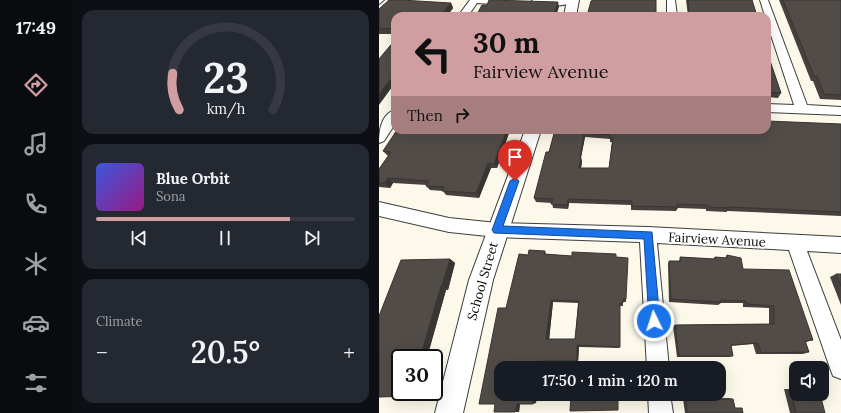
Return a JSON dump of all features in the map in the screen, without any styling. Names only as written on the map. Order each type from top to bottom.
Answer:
[{"type":"street","points":[[466,12],[474,0],[516,2]]},
{"type":"street","points":[[530,2],[562,3],[573,0],[571,12]]},
{"type":"street","points":[[671,0],[672,12]]},
{"type":"street","points":[[764,0],[768,12]]},
{"type":"street","points":[[771,20],[802,109]]},
{"type":"street","points":[[771,108],[841,111]]},
{"type":"street","points":[[379,138],[391,120]]},
{"type":"street","name":"School Street","points":[[449,413],[477,293],[497,230],[532,134]]},
{"type":"street","name":"Fairview Avenue","points":[[379,209],[449,225],[497,230],[841,244]]},
{"type":"street","points":[[648,235],[657,361]]},
{"type":"street","points":[[795,243],[841,368]]},
{"type":"street","points":[[660,401],[661,413]]},
{"type":"building","points":[[389,0],[451,3],[443,12],[391,12],[391,28],[379,29],[379,9]]},
{"type":"building","points":[[489,0],[558,2],[554,12],[478,12],[482,5],[487,5]]},
{"type":"building","points":[[656,0],[656,12],[588,12],[591,1]]},
{"type":"building","points":[[688,0],[752,0],[756,12],[689,12]]},
{"type":"building","points":[[783,0],[841,0],[841,95],[824,94],[817,76],[814,76]]},
{"type":"building","points":[[391,45],[391,78],[379,94],[379,59]]},
{"type":"building","points":[[771,64],[781,93],[771,92]]},
{"type":"building","points":[[771,121],[841,124],[841,212],[729,208],[709,207],[708,205],[677,204],[678,207],[632,206],[632,201],[568,199],[567,205],[551,204],[553,199],[534,198],[546,152],[549,152],[554,134],[584,134],[579,168],[609,168],[613,138],[610,137],[610,135],[597,134],[771,134]]},
{"type":"building","points":[[394,134],[505,134],[494,164],[488,163],[476,193],[442,191],[444,187],[426,186],[429,181],[388,178],[385,183],[379,183],[379,169],[391,152],[383,151]]},
{"type":"building","points":[[529,250],[545,251],[544,254],[572,256],[572,252],[616,254],[616,257],[628,258],[626,299],[623,299],[623,303],[620,303],[620,347],[577,345],[577,361],[494,361],[494,401],[533,401],[533,404],[517,404],[515,412],[494,412],[495,404],[479,404],[498,308],[506,308],[519,254],[528,255]],"holes":[[[551,300],[579,301],[575,339],[546,339]]]},
{"type":"building","points":[[727,255],[741,258],[743,269],[789,270],[813,340],[805,341],[809,352],[761,353],[758,343],[731,345],[733,356],[679,356],[675,325],[774,324],[774,306],[747,304],[746,301],[720,300],[721,302],[671,299],[669,261],[681,261],[680,257],[715,259],[715,257],[727,258]]},
{"type":"building","points":[[450,259],[423,349],[391,349],[391,397],[379,397],[379,316],[401,260]]},
{"type":"building","points":[[836,274],[841,274],[841,286]]},
{"type":"building","points":[[726,399],[733,399],[735,408],[742,408],[743,413],[687,413],[686,401],[726,401]]},
{"type":"building","points":[[571,401],[618,401],[618,410],[570,411]]},
{"type":"building","points":[[793,401],[822,401],[825,413],[796,413]]},
{"type":"route","points":[[515,181],[497,230],[648,235],[654,321]]}]
